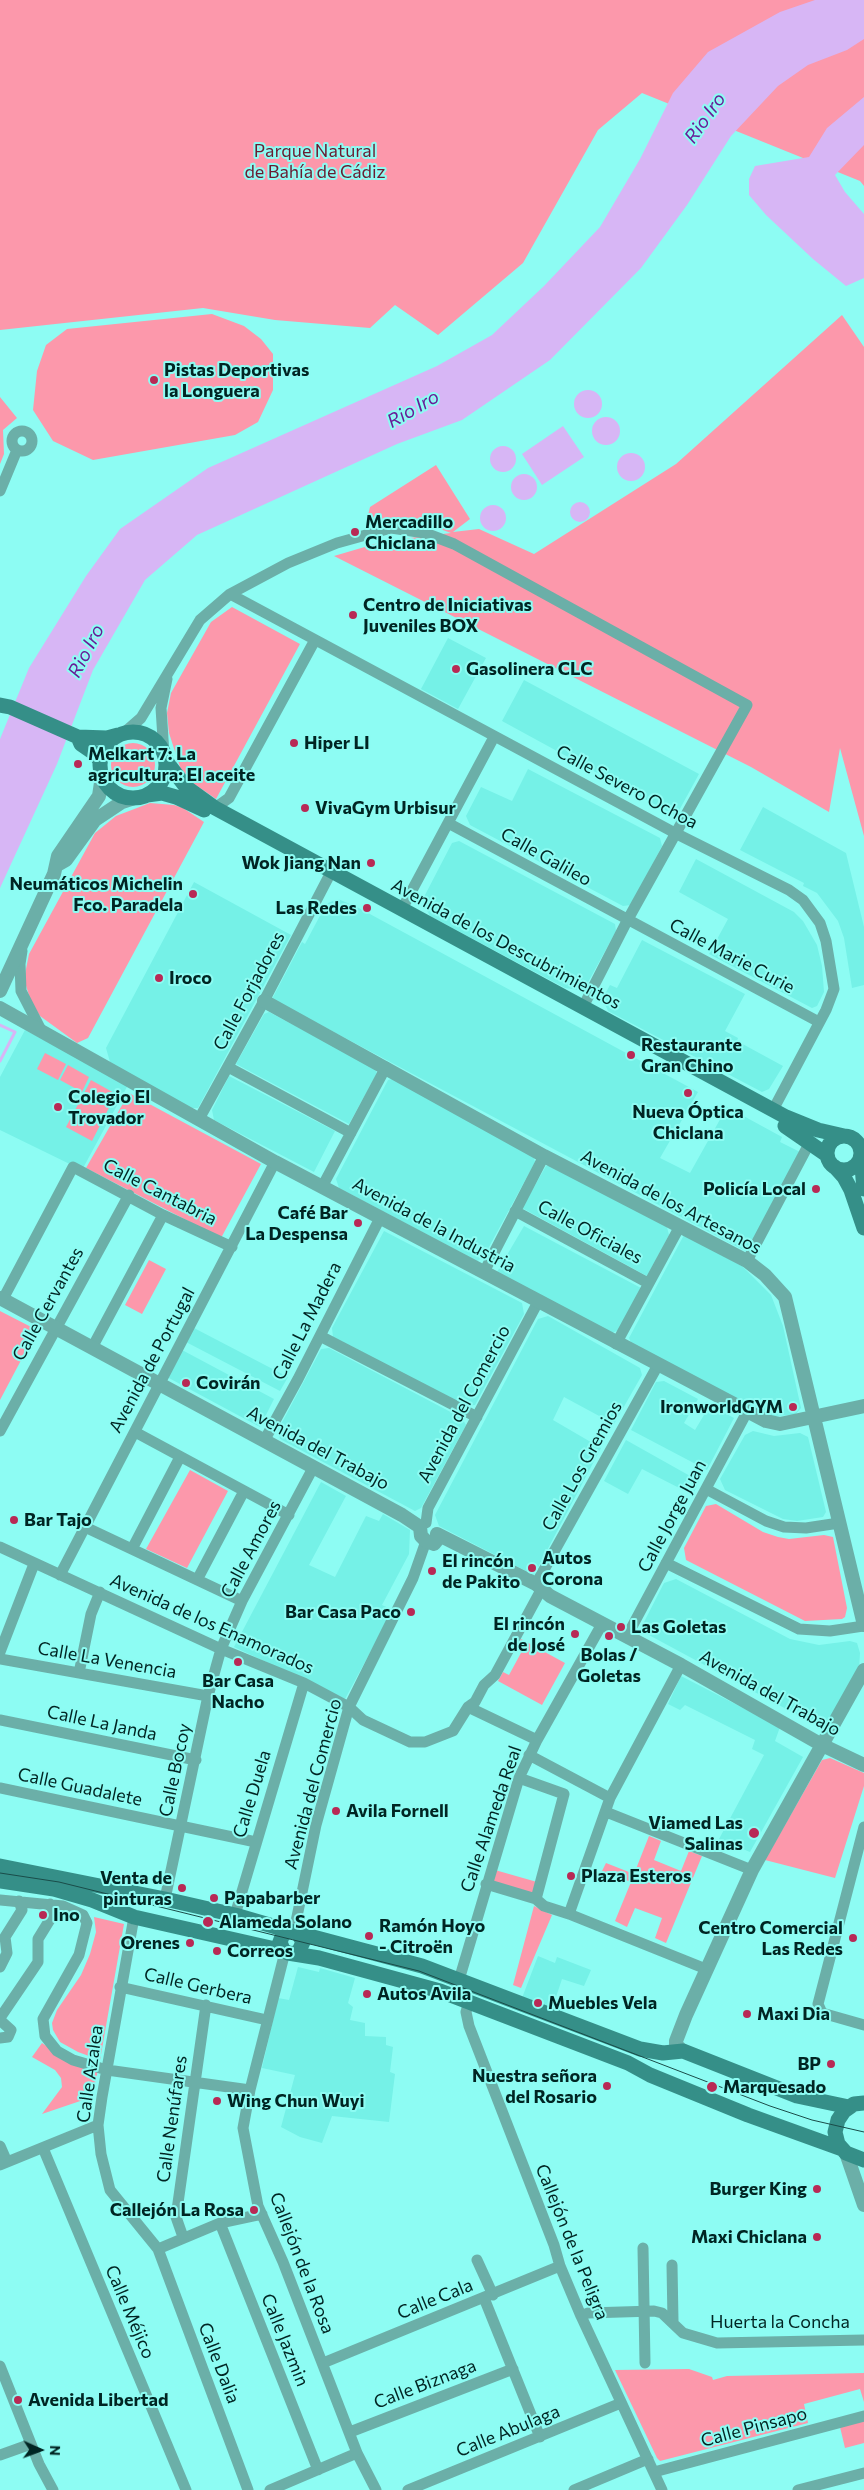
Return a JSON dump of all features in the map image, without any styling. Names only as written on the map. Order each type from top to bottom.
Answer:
[{"type":"main road","points":[[3,703],[78,737],[107,738],[139,732],[152,738],[165,757],[162,781],[140,797],[114,792],[101,769],[97,755],[81,744],[78,737]]},
{"type":"main road","points":[[101,769],[104,749],[122,734]]},
{"type":"main road","name":"Avenida de los Descubrimientos","points":[[165,757],[186,787],[215,808],[773,1110],[831,1135],[844,1136]]},
{"type":"main road","name":"Avenida de los Descubrimientos","points":[[140,797],[162,794],[187,801],[810,1142],[831,1161],[844,1177],[851,1190],[864,1228]]},
{"type":"main road","points":[[860,1156],[853,1167],[844,1170],[831,1161],[832,1142],[844,1136],[857,1142],[860,1156],[864,1189]]},
{"type":"main road","points":[[0,1866],[165,1899],[234,1915],[422,1966],[640,2049],[663,2053],[683,2051],[797,2096],[856,2105]]},
{"type":"main road","points":[[0,1882],[54,1889],[92,1900],[134,1917],[319,1958],[404,1980],[469,2001],[628,2063],[650,2075],[864,2160]]},
{"type":"main road","points":[[287,1952],[280,1940],[283,1934],[294,1932]]},
{"type":"main road","points":[[844,2151],[836,2138],[836,2126],[840,2115],[856,2105],[864,2091]]},
{"type":"street","points":[[0,491],[17,450]]},
{"type":"street","points":[[122,734],[141,718],[200,620],[230,594],[288,563],[337,543],[391,528],[425,532],[454,544],[747,705],[627,921],[584,1007]]},
{"type":"street","name":"Calle Severo Ochoa","points":[[230,594],[675,833],[789,890],[812,909],[826,941],[834,977],[834,989],[773,1110]]},
{"type":"street","points":[[215,808],[229,798],[236,787],[315,640]]},
{"type":"street","points":[[165,757],[161,708],[167,675]]},
{"type":"street","points":[[402,909],[494,737]]},
{"type":"street","points":[[0,991],[24,942],[58,864],[58,856],[65,842],[99,796],[101,769]]},
{"type":"street","points":[[58,864],[66,860],[95,820],[122,802],[140,797]]},
{"type":"street","name":"Calle Galileo","points":[[448,823],[627,921]]},
{"type":"street","name":"Calle Forjadores","points":[[199,1119],[264,1001],[328,878]]},
{"type":"street","name":"Calle Marie Curie","points":[[627,921],[819,1022]]},
{"type":"street","points":[[24,942],[20,964],[21,991],[33,1019],[43,1033]]},
{"type":"street","name":"Avenida de los Artesanos","points":[[264,1001],[544,1156],[747,1261],[765,1275],[785,1297],[864,1625]]},
{"type":"street","name":"Avenida de la Industria","points":[[0,1008],[322,1188],[484,1272],[616,1344],[773,1424],[813,1418],[864,1406]]},
{"type":"street","points":[[228,1067],[351,1133]]},
{"type":"street","points":[[322,1188],[386,1067]]},
{"type":"street","points":[[747,1261],[810,1142]]},
{"type":"street","points":[[484,1272],[544,1156]]},
{"type":"street","name":"Avenida de Portugal","points":[[60,1574],[232,1247],[274,1162]]},
{"type":"street","name":"Calle Cantabria","points":[[2,1298],[73,1167],[129,1195],[163,1215],[232,1247]]},
{"type":"street","name":"Calle Cervantes","points":[[0,1431],[129,1195]]},
{"type":"street","name":"Calle Oficiales","points":[[515,1211],[648,1283]]},
{"type":"street","points":[[93,1346],[163,1215]]},
{"type":"street","name":"Calle La Madera","points":[[264,1440],[380,1218]]},
{"type":"street","points":[[616,1344],[680,1226]]},
{"type":"street","name":"Avenida del Trabajo","points":[[2,1298],[93,1346],[313,1468],[423,1525]]},
{"type":"street","name":"Avenida del Comercio","points":[[423,1525],[428,1508],[538,1302]]},
{"type":"street","points":[[320,1336],[477,1417]]},
{"type":"street","name":"Calle Los Gremios","points":[[468,1707],[475,1702],[484,1685],[495,1675],[539,1587],[658,1365]]},
{"type":"street","name":"Calle Jorge Juan","points":[[627,1636],[747,1412]]},
{"type":"street","points":[[135,1432],[289,1515]]},
{"type":"street","points":[[132,1549],[180,1457]]},
{"type":"street","name":"Calle Amores","points":[[221,1649],[242,1601],[313,1468]]},
{"type":"street","points":[[706,1489],[766,1520],[784,1527],[806,1528],[839,1523]]},
{"type":"street","points":[[197,1580],[244,1491]]},
{"type":"street","points":[[423,1525],[421,1536],[437,1538]]},
{"type":"street","points":[[85,1527],[242,1601]]},
{"type":"street","name":"Avenida del Trabajo","points":[[437,1538],[539,1587],[602,1624],[681,1665],[822,1745],[864,1765]]},
{"type":"street","name":"Avenida del Comercio","points":[[294,1932],[316,1825],[349,1707],[409,1586],[437,1538]]},
{"type":"street","name":"Avenida de los Enamorados","points":[[0,1547],[221,1649],[304,1683],[349,1707],[363,1720],[410,1742],[425,1742],[453,1731],[468,1707]]},
{"type":"street","points":[[666,1563],[799,1628],[830,1631],[864,1625]]},
{"type":"street","points":[[0,1652],[34,1564]]},
{"type":"street","points":[[79,1673],[91,1614],[100,1592]]},
{"type":"street","name":"Calle Alameda Real","points":[[459,1980],[519,1778],[537,1740],[602,1624]]},
{"type":"street","name":"Calle Bocoy","points":[[165,1899],[196,1760],[208,1696],[221,1649]]},
{"type":"street","name":"Calle La Venencia","points":[[0,1659],[208,1696]]},
{"type":"street","points":[[569,1914],[610,1798],[681,1665]]},
{"type":"street","points":[[683,2051],[676,2045],[676,2040],[706,1969],[752,1870],[864,1670]]},
{"type":"street","name":"Calle Duela","points":[[234,1915],[304,1683]]},
{"type":"street","points":[[468,1707],[537,1740]]},
{"type":"street","name":"Calle La Janda","points":[[0,1720],[196,1760]]},
{"type":"street","points":[[529,1755],[610,1798]]},
{"type":"street","points":[[519,1778],[564,1794],[536,1899]]},
{"type":"street","name":"Calle Guadalete","points":[[0,1788],[256,1842]]},
{"type":"street","points":[[606,1812],[752,1870]]},
{"type":"street","points":[[864,1827],[818,2004],[822,2013],[864,2025]]},
{"type":"street","points":[[486,1884],[536,1899],[544,1906],[569,1914],[706,1969]]},
{"type":"street","points":[[0,1900],[19,1900],[50,1904],[76,1910],[83,1915],[87,1923],[84,1940],[72,1969],[42,2019],[45,2036],[57,2051],[73,2060],[106,2070],[195,2084],[250,2090]]},
{"type":"street","points":[[0,1967],[7,1953],[5,1937],[22,1910],[19,1900]]},
{"type":"street","points":[[0,2038],[8,2037],[11,2030],[0,2019],[38,1962],[38,1939],[54,1913],[50,1904]]},
{"type":"street","name":"Calle Azalea","points":[[134,1917],[120,1986],[98,2125],[101,2154],[110,2190],[158,2249]]},
{"type":"street","name":"Callejón de la Rosa","points":[[287,1952],[267,2020],[243,2128],[258,2206],[323,2363],[357,2453],[376,2490]]},
{"type":"street","name":"Calle Gerbera","points":[[120,1986],[267,2020]]},
{"type":"street","name":"Callejón de la Peligra","points":[[469,2001],[466,2012],[469,2026],[554,2245],[560,2266],[581,2316],[662,2490]]},
{"type":"street","name":"Calle Nenúfares","points":[[183,2237],[176,2217],[206,2005]]},
{"type":"street","points":[[0,2146],[3,2164],[98,2125]]},
{"type":"street","name":"Calle Méjico","points":[[43,2148],[186,2490]]},
{"type":"street","points":[[844,2151],[863,2199]]},
{"type":"street","points":[[863,2199],[864,2167]]},
{"type":"street","points":[[158,2249],[183,2237],[220,2224],[262,2214]]},
{"type":"street","name":"Calle Jazmin","points":[[220,2224],[318,2470]]},
{"type":"street","points":[[643,2248],[645,2363]]},
{"type":"street","name":"Calle Dalia","points":[[158,2249],[248,2490]]},
{"type":"street","points":[[477,2260],[513,2369],[540,2437]]},
{"type":"street","points":[[672,2265],[673,2321]]},
{"type":"street","name":"Calle Cala","points":[[323,2363],[560,2266]]},
{"type":"street","points":[[581,2316],[588,2313],[644,2310],[662,2313],[673,2321]]},
{"type":"street","name":"Huerta la Concha","points":[[673,2321],[683,2333],[717,2343],[864,2340]]},
{"type":"street","points":[[0,2366],[3,2380],[53,2490]]},
{"type":"street","name":"Calle Biznaga","points":[[350,2432],[513,2369]]},
{"type":"street","name":"Calle Abulaga","points":[[408,2490],[621,2403]]},
{"type":"street","name":"Calle Pinsapo","points":[[654,2472],[864,2416]]},
{"type":"street","points":[[0,2455],[31,2444]]},
{"type":"street","points":[[270,2490],[357,2453]]},
{"type":"street","points":[[574,2490],[648,2459]]},
{"type":"street","points":[[798,2490],[864,2473]]},
{"type":"shaded area","name":"Gasolinera CLC","points":[[448,638],[486,658],[458,709],[421,689]]},
{"type":"shaded area","points":[[524,680],[699,774],[676,816],[502,721]]},
{"type":"shaded area","points":[[528,769],[660,838],[662,846],[631,905],[623,906],[470,825],[466,816],[481,787],[512,801]]},
{"type":"shaded area","points":[[763,807],[846,853],[864,927],[864,985],[852,988],[844,938],[838,921],[817,893],[803,886],[804,883],[740,850]]},
{"type":"shaded area","points":[[459,841],[615,924],[616,931],[586,986],[577,990],[565,988],[430,916],[424,905],[425,895],[452,843]]},
{"type":"shaded area","points":[[696,859],[794,912],[803,921],[817,945],[822,966],[824,992],[817,1006],[812,1008],[709,954],[728,919],[679,892]]},
{"type":"shaded area","points":[[194,882],[291,935],[198,1108],[189,1108],[110,1062],[106,1048]]},
{"type":"shaded area","points":[[338,899],[357,907],[698,1092],[660,1158],[690,1173],[727,1107],[782,1137],[780,1142],[800,1152],[747,1252],[272,999],[302,942],[305,944],[324,908],[328,903]]},
{"type":"shaded area","points":[[642,940],[745,994],[725,1031],[738,1038],[737,1041],[783,1066],[769,1089],[762,1092],[608,1011],[603,1000],[604,996],[610,985],[617,988]]},
{"type":"shaded area","points":[[269,1012],[374,1068],[377,1073],[349,1124],[236,1064],[264,1014]]},
{"type":"shaded area","name":"Colegio El Trovador","points":[[25,1030],[128,1085],[82,1170],[0,1130],[0,1077]]},
{"type":"shaded area","points":[[229,1076],[335,1131],[314,1172],[214,1120],[212,1110]]},
{"type":"shaded area","points":[[392,1079],[533,1155],[535,1162],[483,1258],[477,1261],[339,1188],[336,1179],[388,1080]]},
{"type":"shaded area","points":[[554,1165],[667,1227],[669,1235],[647,1276],[522,1208],[546,1166]]},
{"type":"shaded area","points":[[524,1226],[641,1288],[619,1330],[612,1333],[497,1272]]},
{"type":"shaded area","points":[[384,1231],[522,1303],[524,1314],[475,1405],[466,1406],[333,1337],[332,1328]]},
{"type":"shaded area","points":[[684,1235],[742,1266],[771,1295],[783,1326],[801,1408],[795,1415],[767,1416],[632,1345],[629,1338]]},
{"type":"shaded area","points":[[548,1316],[640,1368],[642,1375],[614,1424],[564,1397],[553,1420],[601,1448],[534,1575],[439,1526],[435,1515],[538,1319]]},
{"type":"shaded area","points":[[194,1328],[288,1377],[280,1391],[186,1342]]},
{"type":"shaded area","points":[[329,1348],[462,1418],[466,1425],[421,1508],[415,1511],[280,1439],[278,1430],[321,1349]]},
{"type":"shaded area","points":[[182,1350],[274,1399],[260,1427],[167,1377]]},
{"type":"shaded area","points":[[664,1381],[698,1399],[684,1423],[695,1430],[710,1405],[734,1418],[707,1470],[631,1430],[656,1382]]},
{"type":"shaded area","points":[[753,1431],[774,1436],[800,1433],[808,1437],[826,1512],[823,1517],[797,1521],[783,1519],[725,1490],[720,1479],[745,1435]]},
{"type":"shaded area","points":[[626,1440],[699,1481],[693,1495],[642,1469],[628,1494],[604,1481]]},
{"type":"shaded area","points":[[321,1482],[346,1496],[309,1565],[335,1577],[366,1516],[379,1521],[383,1514],[410,1530],[409,1554],[382,1605],[393,1610],[345,1699],[234,1647]]},
{"type":"shaded area","points":[[676,1579],[790,1639],[819,1645],[850,1641],[857,1643],[860,1653],[859,1669],[827,1726],[816,1725],[647,1634],[643,1624],[664,1583]]},
{"type":"shaded area","points":[[681,1676],[780,1727],[775,1741],[803,1757],[750,1852],[719,1839],[764,1755],[752,1749],[755,1740],[685,1705],[680,1710],[668,1704]]},
{"type":"shaded area","points":[[538,1956],[555,1963],[557,1957],[591,1970],[584,1986],[562,1979],[552,2009],[522,1998]]},
{"type":"shaded area","points":[[298,1967],[319,1972],[320,1968],[355,1978],[348,2003],[353,2007],[350,2020],[365,2023],[365,2036],[386,2037],[386,2045],[393,2047],[390,2072],[395,2074],[389,2122],[332,2116],[322,2143],[300,2137],[281,2127],[295,2075],[262,2068],[278,1998],[289,2000]]},
{"type":"green space","name":"Parque Natural de Bahía de Cádiz","points":[[0,0],[864,0],[864,186],[860,181],[642,93],[598,130],[523,263],[438,335],[395,305],[370,328],[275,320],[203,308],[0,330]]},
{"type":"green space","name":"Pistas Deportivas la Longuera","points":[[212,314],[244,326],[261,339],[273,354],[273,390],[258,422],[235,435],[93,460],[53,441],[33,410],[37,371],[46,345],[67,329]]},
{"type":"green space","points":[[842,315],[864,347],[864,836],[840,748],[829,812],[751,767],[334,556],[385,541],[451,533],[418,521],[367,519],[370,507],[436,465],[470,519],[453,532],[479,529],[534,554],[676,464]]},
{"type":"green space","points":[[0,397],[17,418],[3,430],[4,454],[0,464]]},
{"type":"green space","points":[[232,607],[300,644],[216,799],[190,781],[180,767],[169,733],[167,713],[171,693],[211,622]]},
{"type":"green space","points":[[133,743],[145,747],[151,753],[155,765],[151,777],[145,783],[133,787],[121,783],[115,777],[111,765],[115,753],[121,747]]},
{"type":"green space","points":[[150,803],[174,805],[183,808],[204,822],[88,1038],[77,1043],[40,1016],[31,1002],[24,979],[29,954],[95,833],[116,816]]},
{"type":"green space","points":[[45,1053],[66,1064],[58,1080],[37,1069]]},
{"type":"green space","points":[[68,1065],[89,1077],[82,1092],[60,1080]]},
{"type":"green space","points":[[91,1080],[116,1094],[92,1141],[66,1127]]},
{"type":"green space","points":[[129,1093],[261,1164],[221,1238],[86,1168]]},
{"type":"green space","points":[[149,1260],[166,1269],[142,1314],[125,1305]]},
{"type":"green space","points":[[0,1311],[37,1330],[0,1400]]},
{"type":"green space","points":[[190,1470],[228,1491],[187,1568],[146,1549]]},
{"type":"green space","points":[[716,1504],[763,1532],[778,1537],[789,1539],[824,1535],[833,1537],[847,1608],[845,1617],[842,1619],[805,1621],[686,1560],[684,1548],[706,1506]]},
{"type":"green space","points":[[521,1639],[565,1663],[542,1705],[498,1681],[503,1672],[509,1675],[522,1651],[516,1647]]},
{"type":"green space","points":[[830,1758],[864,1773],[864,1786],[835,1878],[765,1860],[822,1760]]},
{"type":"green space","points":[[649,1836],[661,1841],[654,1860],[681,1871],[689,1851],[702,1856],[666,1943],[655,1938],[662,1918],[635,1908],[627,1927],[615,1921],[631,1882],[602,1871],[606,1863],[634,1874]]},
{"type":"green space","points":[[495,1870],[537,1882],[533,1895],[492,1884]]},
{"type":"green space","points":[[534,1906],[552,1915],[521,1988],[513,1985]]},
{"type":"green space","points":[[94,1917],[124,1924],[100,2060],[78,2052],[60,2042],[53,2030],[52,2023],[57,2010],[81,1975],[90,1954],[96,1932]]},
{"type":"green space","points":[[42,2043],[52,2050],[98,2070],[92,2097],[42,2114],[62,2087],[61,2078],[55,2070],[32,2057]]},
{"type":"green space","points":[[689,2369],[712,2377],[713,2380],[727,2376],[864,2373],[864,2402],[860,2389],[804,2404],[808,2423],[660,2461],[615,2370]]},
{"type":"green space","points":[[864,2421],[864,2443],[845,2448],[840,2427]]},
{"type":"water","name":"Rio Iro","points":[[815,0],[864,0],[864,39],[847,50],[808,65],[778,86],[731,136],[687,205],[641,268],[550,360],[462,420],[397,444],[197,535],[145,580],[93,670],[57,764],[0,888],[0,739],[29,668],[86,576],[120,529],[208,468],[437,366],[492,335],[544,286],[600,227],[640,159],[673,93],[708,52],[780,12]]},
{"type":"water","points":[[864,97],[864,145],[835,175],[845,192],[864,214],[864,278],[846,286],[813,259],[766,215],[749,195],[749,179],[755,166],[809,157],[827,128]]},
{"type":"water","points":[[588,390],[598,394],[602,404],[598,414],[588,418],[578,414],[574,404],[578,394]]},
{"type":"water","points":[[606,417],[616,421],[620,431],[616,441],[606,445],[596,441],[592,431],[596,421]]},
{"type":"water","points":[[563,426],[584,457],[542,485],[522,454]]},
{"type":"water","points":[[503,446],[512,450],[516,459],[512,468],[503,472],[494,468],[490,459],[494,450]]},
{"type":"water","points":[[631,453],[641,457],[645,467],[641,477],[631,481],[621,477],[617,467],[621,457]]},
{"type":"water","points":[[524,474],[533,478],[537,487],[533,496],[524,500],[515,496],[511,487],[515,478]]},
{"type":"water","points":[[580,502],[587,505],[590,512],[587,519],[580,522],[573,519],[570,512],[573,505]]},
{"type":"water","points":[[493,505],[502,509],[506,518],[502,527],[493,531],[484,527],[480,518],[484,509]]},
{"type":"waterway","points":[[0,1025],[15,1032],[0,1061]]},
{"type":"tram line","points":[[0,1873],[59,1882],[419,1971],[770,2106],[812,2120],[864,2132]]},
{"type":"place","name":"Pistas Deportivas la Longuera","points":[[154,380]]},
{"type":"place","name":"Mercadillo Chiclana","points":[[355,532]]},
{"type":"place","name":"Centro de Iniciativas Juveniles BOX","points":[[353,615]]},
{"type":"place","name":"Gasolinera CLC","points":[[456,669]]},
{"type":"place","name":"Hiper LI","points":[[294,743]]},
{"type":"place","name":"Melkart 7: La agricultura: El aceite","points":[[78,764]]},
{"type":"place","name":"VivaGym Urbisur","points":[[305,808]]},
{"type":"place","name":"Wok Jiang Nan","points":[[371,863]]},
{"type":"place","name":"Neumáticos Michelin Fco. Paradela","points":[[193,894]]},
{"type":"place","name":"Las Redes","points":[[367,908]]},
{"type":"place","name":"Iroco","points":[[159,978]]},
{"type":"place","name":"Restaurante Gran Chino","points":[[631,1055]]},
{"type":"place","name":"Nueva Óptica Chiclana","points":[[688,1093]]},
{"type":"place","name":"Colegio El Trovador","points":[[58,1107]]},
{"type":"place","name":"Policía Local","points":[[816,1189]]},
{"type":"place","name":"Café Bar La Despensa","points":[[358,1223]]},
{"type":"place","name":"Covirán","points":[[186,1383]]},
{"type":"place","name":"IronworldGYM","points":[[793,1407]]},
{"type":"place","name":"Bar Tajo","points":[[14,1520]]},
{"type":"place","name":"Autos Corona","points":[[532,1568]]},
{"type":"place","name":"El rincón de Pakito","points":[[432,1571]]},
{"type":"place","name":"Bar Casa Paco","points":[[411,1612]]},
{"type":"place","name":"Las Goletas","points":[[621,1627]]},
{"type":"place","name":"El rincón de José","points":[[575,1634]]},
{"type":"place","name":"Bolas / Goletas","points":[[609,1636]]},
{"type":"place","name":"Bar Casa Nacho","points":[[238,1662]]},
{"type":"place","name":"Avila Fornell","points":[[336,1811]]},
{"type":"place","name":"Viamed Las Salinas","points":[[754,1833]]},
{"type":"place","name":"Plaza Esteros","points":[[571,1876]]},
{"type":"place","name":"Venta de pinturas","points":[[182,1888]]},
{"type":"place","name":"Papabarber","points":[[214,1898]]},
{"type":"place","name":"Ino","points":[[43,1915]]},
{"type":"place","name":"Alameda Solano","points":[[208,1922]]},
{"type":"place","name":"Ramón Hoyo - Citroën","points":[[369,1936]]},
{"type":"place","name":"Centro Comercial Las Redes","points":[[853,1938]]},
{"type":"place","name":"Orenes","points":[[190,1943]]},
{"type":"place","name":"Correos","points":[[217,1951]]},
{"type":"place","name":"Autos Avila","points":[[367,1994]]},
{"type":"place","name":"Muebles Vela","points":[[538,2003]]},
{"type":"place","name":"Maxi Dia","points":[[747,2014]]},
{"type":"place","name":"BP","points":[[831,2064]]},
{"type":"place","name":"Nuestra señora del Rosario","points":[[607,2086]]},
{"type":"place","name":"Marquesado","points":[[712,2087]]},
{"type":"place","name":"Wing Chun Wuyi","points":[[217,2101]]},
{"type":"place","name":"Burger King","points":[[817,2189]]},
{"type":"place","name":"Callejón La Rosa","points":[[254,2210]]},
{"type":"place","name":"Maxi Chiclana","points":[[817,2237]]},
{"type":"place","name":"Avenida Libertad","points":[[18,2400]]}]
